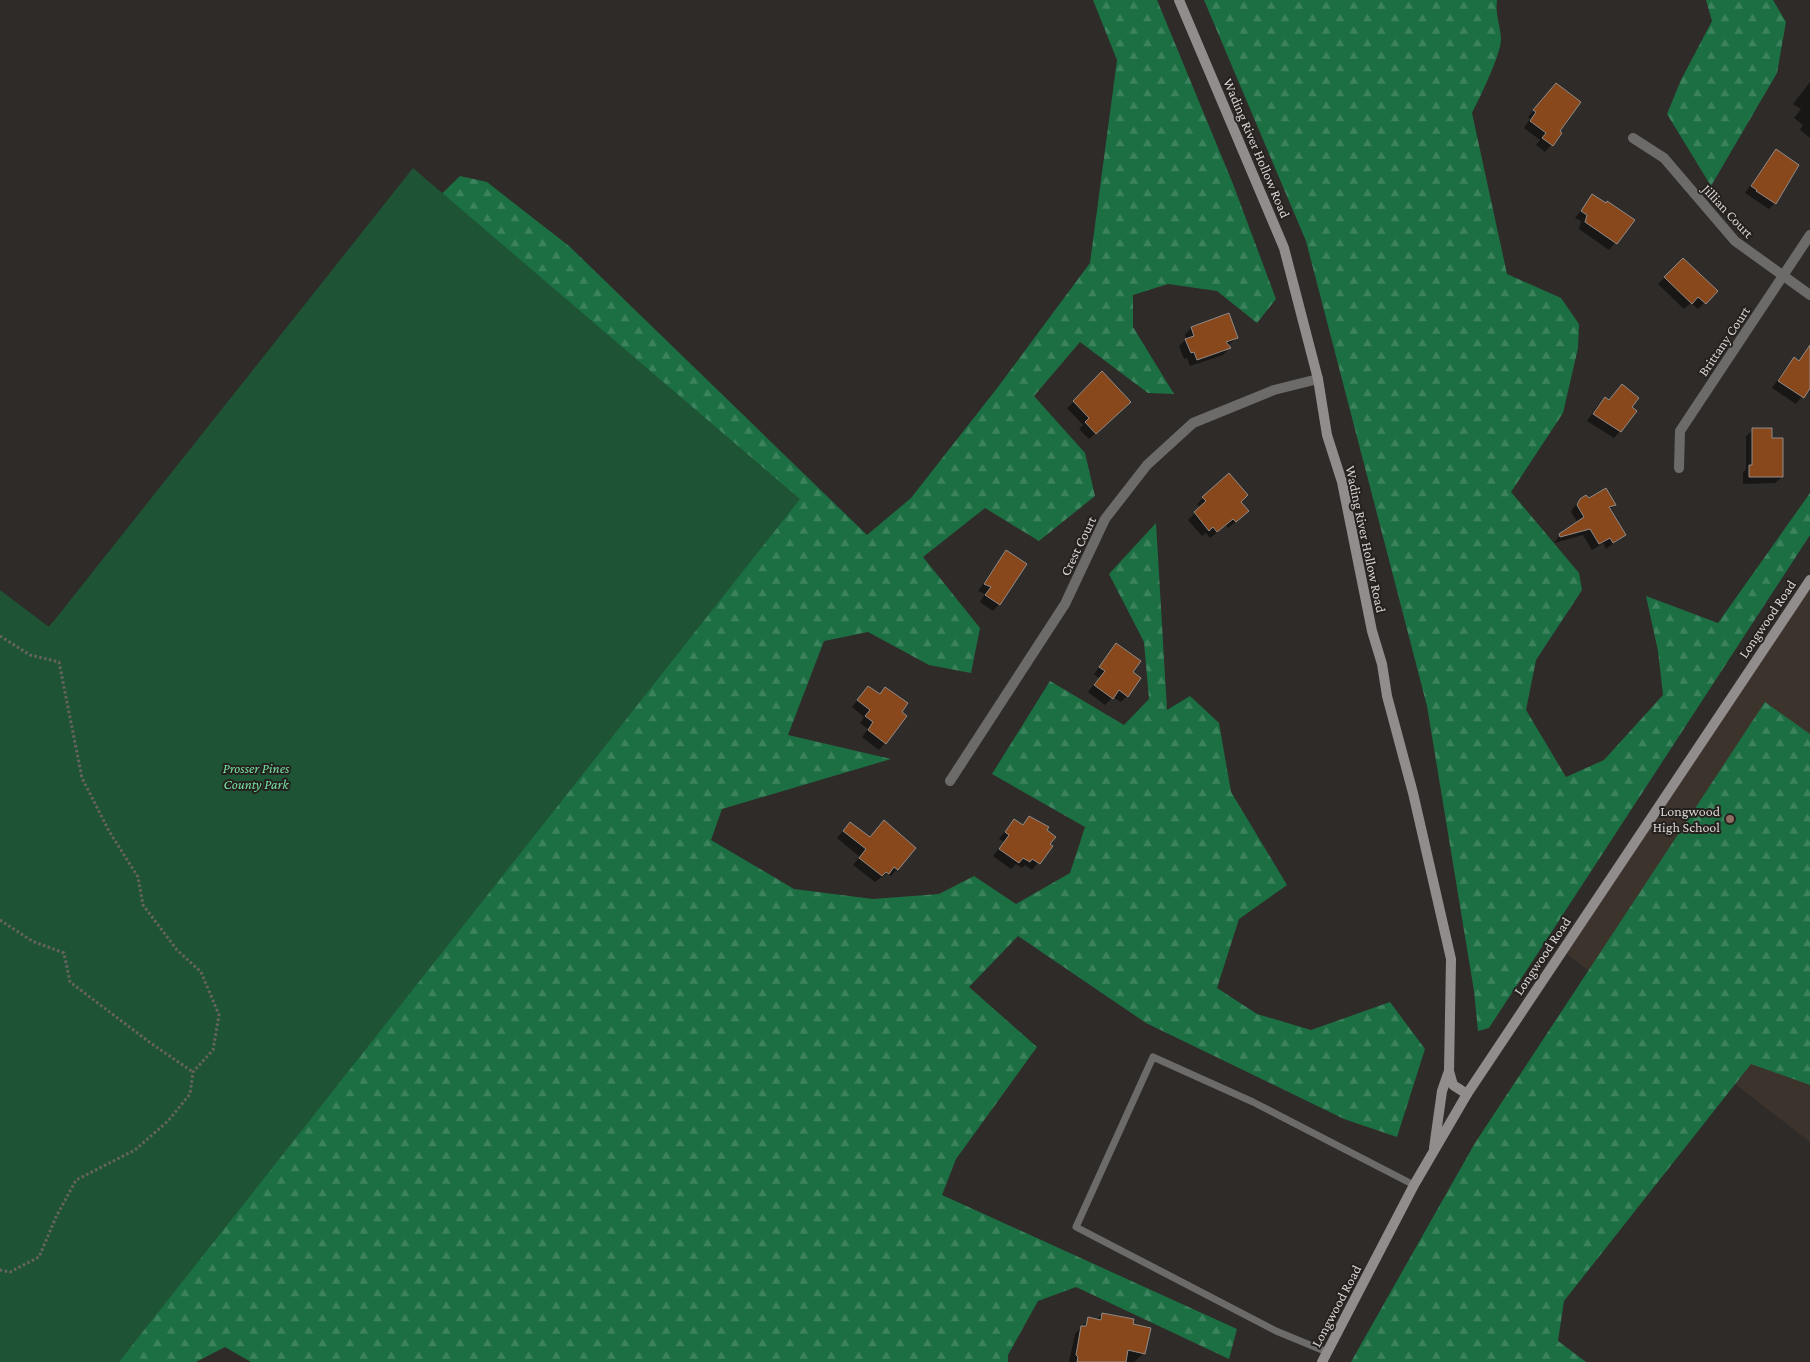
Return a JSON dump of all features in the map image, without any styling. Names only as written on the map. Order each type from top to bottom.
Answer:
[{"type":"street","name":"Wading River Hollow Road","points":[[1179,0],[1284,248],[1318,379],[1327,435],[1342,482],[1372,631],[1382,664],[1387,696],[1405,758],[1451,959],[1449,1071],[1442,1091],[1434,1152]]},
{"type":"street","name":"Jillian Court","points":[[1633,138],[1664,158],[1735,241],[1810,295]]},
{"type":"street","name":"Brittany Court","points":[[1679,468],[1680,431],[1810,235]]},
{"type":"street","name":"Crest Court","points":[[950,781],[1065,604],[1105,519],[1147,465],[1193,423],[1274,390],[1318,379]]},
{"type":"street","name":"Longwood Road","points":[[1322,1362],[1414,1185],[1467,1094],[1810,580]]},
{"type":"street","points":[[1449,1071],[1453,1085],[1467,1094]]},
{"type":"lane","points":[[1327,1352],[1276,1331],[1076,1227],[1154,1057],[1253,1102],[1414,1185]]},
{"type":"path","points":[[0,636],[30,655],[59,662],[82,778],[108,831],[138,877],[143,905],[178,950],[200,972],[219,1015],[213,1050],[193,1072],[190,1094],[168,1121],[135,1150],[76,1180],[56,1217],[39,1257],[10,1272],[0,1270]]},
{"type":"path","points":[[0,920],[32,941],[64,953],[70,982],[152,1044],[193,1072]]},
{"type":"shaded area","name":"Longwood High School","points":[[1810,586],[1810,1142],[1563,951]]},
{"type":"green space","points":[[1093,0],[1157,0],[1233,184],[1276,299],[1257,323],[1217,291],[1168,284],[1133,295],[1133,327],[1174,394],[1148,393],[1080,342],[1034,396],[1085,453],[1095,496],[1039,541],[985,508],[923,557],[980,628],[971,673],[929,665],[868,632],[824,641],[788,735],[891,759],[722,809],[711,840],[794,889],[873,899],[939,894],[974,876],[1016,904],[1070,873],[1085,827],[992,774],[1050,681],[1124,725],[1149,699],[1144,642],[1109,574],[1156,523],[1167,710],[1190,696],[1219,723],[1231,792],[1287,885],[1239,919],[1217,988],[1257,1014],[1311,1030],[1390,1002],[1425,1049],[1397,1137],[1344,1119],[1146,1023],[1018,936],[969,987],[1037,1047],[956,1159],[942,1195],[1237,1329],[1229,1359],[1076,1287],[1038,1301],[1008,1355],[1008,1362],[251,1362],[225,1347],[196,1362],[0,1362],[0,613],[37,640],[409,226],[460,176],[487,182],[569,246],[867,535],[911,498],[998,387],[1090,263],[1117,60]]},
{"type":"green space","points":[[1204,0],[1497,0],[1500,45],[1490,76],[1472,113],[1507,274],[1561,298],[1579,324],[1578,348],[1563,413],[1511,492],[1579,573],[1582,590],[1536,660],[1526,710],[1566,777],[1604,760],[1663,695],[1658,651],[1646,596],[1718,623],[1810,493],[1810,535],[1489,1028],[1478,1031],[1474,991],[1427,706],[1306,241]]},
{"type":"green space","points":[[1706,0],[1773,0],[1786,22],[1777,73],[1711,186],[1667,114],[1681,80],[1712,21]]},
{"type":"green space","name":"Prosser Pines County Park","points":[[413,168],[800,499],[119,1362],[0,1362],[0,590],[49,627]]},
{"type":"green space","points":[[1765,702],[1810,734],[1810,1085],[1751,1064],[1564,1301],[1558,1341],[1586,1362],[1351,1362],[1475,1143]]},
{"type":"building","points":[[1556,83],[1581,102],[1560,131],[1562,133],[1553,146],[1542,138],[1546,133],[1530,121],[1536,112],[1533,110]]},
{"type":"building","points":[[1776,149],[1799,165],[1776,204],[1751,186]]},
{"type":"building","points":[[1592,194],[1606,203],[1607,201],[1635,220],[1617,244],[1585,222],[1587,215],[1581,211]]},
{"type":"building","points":[[1683,258],[1718,291],[1706,304],[1698,297],[1692,304],[1664,277]]},
{"type":"building","points":[[1229,313],[1238,338],[1226,342],[1231,348],[1197,360],[1194,352],[1191,353],[1185,339],[1194,336],[1191,327]]},
{"type":"building","points":[[1810,345],[1810,388],[1804,398],[1778,381],[1794,357],[1799,361]]},
{"type":"building","points":[[1102,371],[1131,402],[1096,434],[1085,422],[1089,418],[1073,401]]},
{"type":"building","points":[[1622,384],[1639,398],[1632,407],[1637,411],[1621,432],[1593,414],[1605,397],[1609,400]]},
{"type":"building","points":[[1752,428],[1772,428],[1772,438],[1783,438],[1783,477],[1749,477],[1749,465],[1752,465]]},
{"type":"building","points":[[1229,473],[1248,495],[1241,502],[1249,511],[1236,522],[1233,519],[1217,532],[1213,527],[1209,531],[1194,512],[1206,501],[1202,497]]},
{"type":"building","points":[[1606,488],[1616,505],[1609,507],[1626,535],[1613,543],[1610,538],[1599,544],[1590,529],[1560,537],[1559,534],[1584,517],[1577,505],[1580,499],[1586,495],[1589,498]]},
{"type":"building","points":[[1006,550],[1027,564],[1000,605],[985,595],[991,587],[984,584]]},
{"type":"building","points":[[1116,643],[1141,661],[1133,672],[1141,678],[1128,697],[1119,690],[1113,699],[1094,685],[1105,671],[1099,667]]},
{"type":"building","points":[[868,686],[880,694],[885,687],[908,703],[902,712],[907,716],[886,744],[868,730],[873,722],[865,716],[870,710],[857,700]]},
{"type":"building","points":[[1029,816],[1049,827],[1047,830],[1056,837],[1050,844],[1053,846],[1040,864],[1032,859],[1030,862],[1023,858],[1019,863],[999,849],[1009,835],[1005,832],[1014,819],[1023,825]]},
{"type":"building","points":[[884,820],[916,848],[898,870],[894,867],[889,874],[886,872],[882,876],[859,858],[866,849],[843,831],[850,822],[870,837]]},
{"type":"building","points":[[1102,1313],[1134,1319],[1133,1324],[1151,1328],[1145,1354],[1128,1350],[1126,1362],[1077,1362],[1078,1357],[1076,1355],[1081,1326],[1086,1326],[1088,1317],[1101,1320]]},
{"type":"place","name":"Longwood High School","points":[[1730,819]]}]
